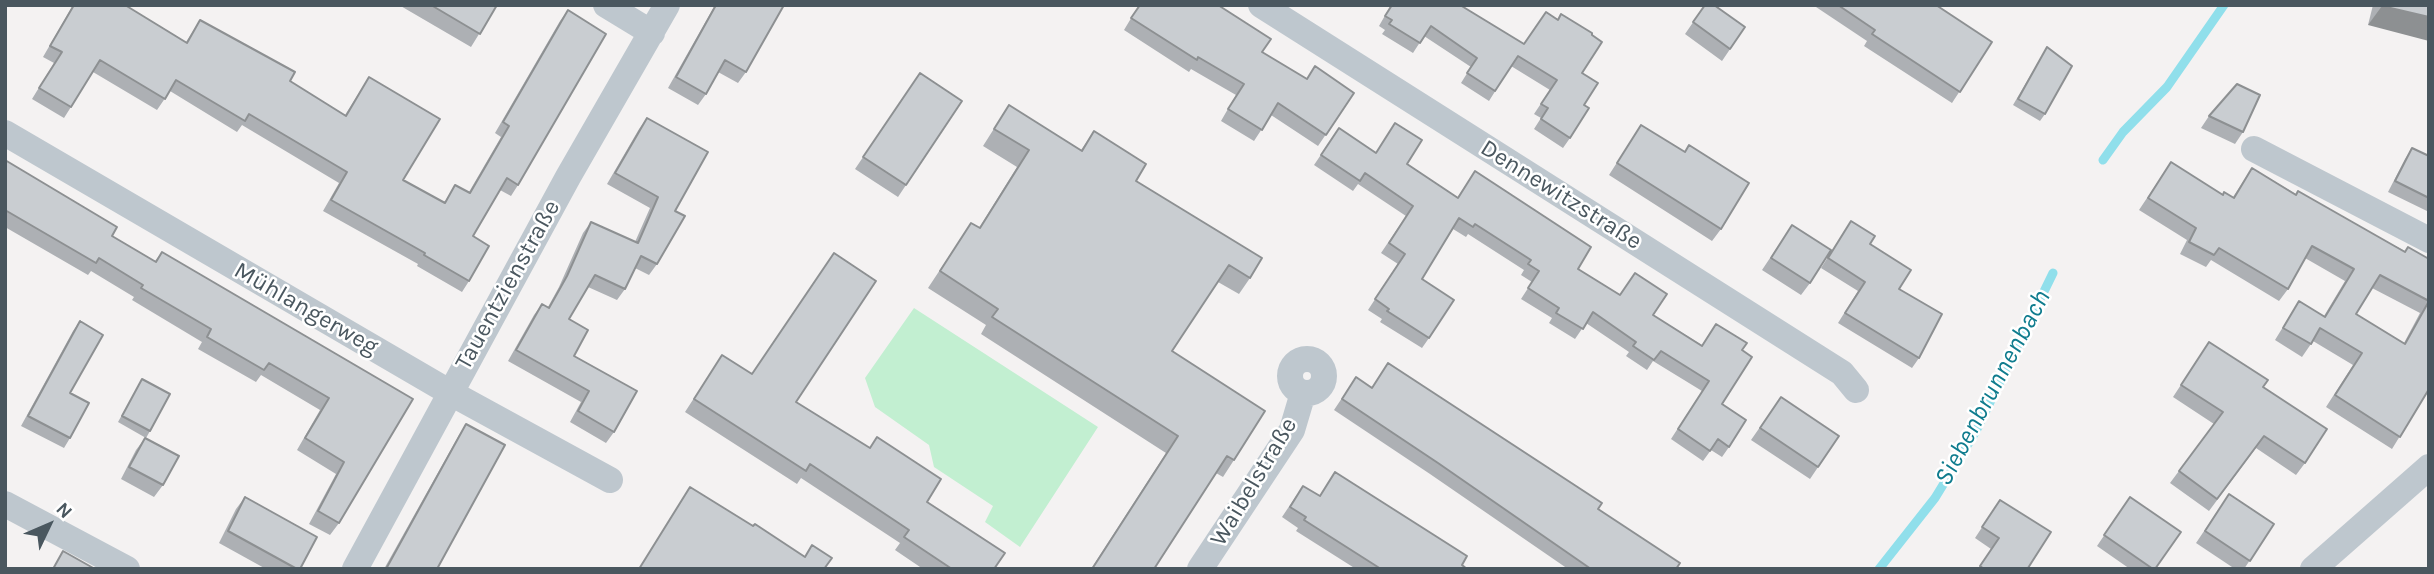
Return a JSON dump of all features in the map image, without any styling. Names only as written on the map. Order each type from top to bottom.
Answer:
[{"type":"street","points":[[606,5],[652,33]]},
{"type":"street","name":"Tauentzienstraße","points":[[355,569],[449,392],[667,5]]},
{"type":"street","name":"Dennewitzstraße","points":[[1261,5],[1842,373],[1856,390]]},
{"type":"street","name":"Mühlangerweg","points":[[5,133],[449,392],[610,481]]},
{"type":"street","points":[[2255,149],[2429,240]]},
{"type":"street","name":"Waibelstraße","points":[[1200,569],[1292,430],[1303,393]]},
{"type":"street","points":[[2313,569],[2429,467]]},
{"type":"street","points":[[5,504],[127,569]]},
{"type":"green space","points":[[914,308],[1098,427],[1020,547],[985,522],[993,506],[934,467],[929,445],[875,407],[865,378]]},
{"type":"building","points":[[74,5],[125,5],[187,43],[200,20],[295,72],[290,81],[346,116],[369,77],[440,119],[403,180],[445,203],[455,185],[470,193],[509,126],[503,122],[568,10],[606,34],[518,185],[507,178],[473,236],[489,246],[469,281],[331,200],[347,172],[249,114],[245,121],[176,80],[165,99],[100,60],[71,107],[39,88],[62,52],[50,46]]},
{"type":"building","points":[[431,5],[497,5],[480,34]]},
{"type":"building","points":[[716,5],[784,5],[746,72],[725,60],[706,94],[676,77]]},
{"type":"building","points":[[1140,5],[1218,5],[1271,39],[1262,52],[1307,79],[1315,66],[1354,93],[1326,135],[1278,103],[1262,130],[1228,109],[1244,84],[1198,57],[1197,60],[1131,18]]},
{"type":"building","points":[[1392,5],[1460,5],[1524,44],[1546,12],[1558,20],[1561,14],[1602,42],[1582,73],[1598,83],[1584,105],[1589,108],[1570,138],[1541,119],[1548,108],[1541,104],[1557,80],[1518,56],[1495,91],[1467,73],[1477,58],[1431,26],[1420,43],[1389,24],[1392,20],[1385,16]]},
{"type":"building","points":[[1705,5],[1714,5],[1745,27],[1730,49],[1693,22]]},
{"type":"building","points":[[1838,5],[1936,5],[1992,42],[1960,92],[1872,34],[1875,30]]},
{"type":"building","points":[[2382,5],[2429,5],[2429,17],[2382,6]]},
{"type":"building","points":[[2047,47],[2072,66],[2045,114],[2018,99]]},
{"type":"building","points":[[920,73],[962,101],[906,185],[863,157]]},
{"type":"building","points":[[2237,84],[2260,95],[2243,132],[2209,116]]},
{"type":"building","points":[[1009,105],[1082,151],[1094,131],[1146,164],[1136,181],[1262,258],[1250,278],[1229,265],[1172,351],[1265,411],[1234,460],[1227,456],[1154,569],[1092,569],[1178,436],[992,317],[998,309],[940,271],[971,223],[980,228],[1029,150],[994,129]]},
{"type":"building","points":[[647,118],[708,152],[675,211],[685,216],[657,264],[641,256],[625,289],[595,275],[569,319],[588,330],[574,356],[637,391],[614,432],[578,411],[589,391],[516,350],[542,304],[549,308],[567,276],[591,222],[638,243],[658,197],[615,173]]},
{"type":"building","points":[[1395,123],[1422,140],[1407,164],[1458,198],[1475,171],[1591,247],[1578,269],[1620,295],[1635,273],[1667,294],[1653,315],[1702,346],[1716,324],[1747,343],[1742,350],[1752,357],[1722,404],[1746,420],[1729,447],[1718,439],[1710,451],[1678,429],[1709,381],[1661,351],[1654,360],[1633,346],[1636,342],[1593,312],[1583,329],[1556,313],[1559,308],[1528,288],[1539,271],[1528,264],[1531,260],[1475,224],[1473,227],[1459,218],[1422,279],[1454,300],[1429,338],[1387,311],[1389,309],[1375,299],[1405,254],[1389,243],[1413,206],[1365,173],[1360,181],[1321,155],[1339,128],[1376,153]]},
{"type":"building","points":[[1641,125],[1685,152],[1689,145],[1749,183],[1721,229],[1617,163]]},
{"type":"building","points":[[2412,148],[2429,156],[2429,198],[2395,181]]},
{"type":"building","points":[[5,160],[117,227],[112,236],[156,262],[162,252],[413,399],[339,523],[318,511],[344,462],[305,438],[329,398],[269,363],[264,370],[207,337],[211,329],[141,288],[143,285],[99,258],[96,263],[5,210]]},
{"type":"building","points":[[2171,162],[2223,195],[2224,192],[2234,198],[2252,168],[2296,195],[2298,191],[2405,252],[2408,247],[2429,259],[2429,301],[2429,389],[2400,437],[2335,395],[2362,353],[2320,328],[2311,344],[2283,328],[2299,301],[2325,317],[2354,269],[2312,246],[2288,289],[2219,248],[2214,255],[2189,242],[2196,228],[2148,198]],"holes":[[[2380,275],[2429,301],[2405,344],[2356,314]]]},
{"type":"building","points":[[1851,221],[1875,236],[1870,244],[1911,270],[1899,289],[1942,314],[1919,358],[1845,313],[1865,282],[1828,258]]},
{"type":"building","points":[[1792,225],[1831,250],[1810,283],[1771,258]]},
{"type":"building","points":[[834,253],[876,281],[796,402],[870,448],[877,437],[941,479],[927,502],[1005,553],[994,569],[952,569],[904,537],[909,530],[810,464],[806,471],[694,399],[722,355],[752,374]]},
{"type":"building","points":[[80,321],[103,335],[70,393],[89,403],[70,438],[28,416]]},
{"type":"building","points":[[2209,342],[2268,380],[2263,387],[2327,429],[2305,463],[2264,436],[2217,499],[2179,471],[2223,412],[2181,385]]},
{"type":"building","points":[[1388,363],[1602,503],[1598,509],[1680,563],[1676,569],[1591,569],[1342,399],[1356,377],[1372,388]]},
{"type":"building","points":[[142,379],[170,394],[150,431],[122,416]]},
{"type":"building","points":[[1781,397],[1839,436],[1818,467],[1760,428]]},
{"type":"building","points":[[466,424],[505,445],[437,569],[386,569]]},
{"type":"building","points":[[145,438],[179,456],[163,485],[129,467]]},
{"type":"building","points":[[1335,472],[1467,556],[1462,565],[1467,569],[1381,569],[1304,520],[1306,517],[1290,507],[1303,486],[1320,496]]},
{"type":"building","points":[[690,487],[753,526],[755,524],[805,557],[812,545],[832,558],[824,569],[639,569]]},
{"type":"building","points":[[2229,494],[2274,524],[2250,561],[2205,531]]},
{"type":"building","points":[[245,497],[317,537],[300,569],[228,531]]},
{"type":"building","points":[[2130,497],[2181,532],[2155,569],[2104,535]]},
{"type":"building","points":[[2000,500],[2051,532],[2028,568],[2030,569],[1984,569],[1980,566],[1999,538],[1982,527]]},
{"type":"building","points":[[63,551],[95,569],[53,569]]},
{"type":"waterway","name":"Siebenbrunnenbach","points":[[2103,160],[2123,132],[2167,87],[2224,5]]},
{"type":"waterway","name":"Siebenbrunnenbach","points":[[1879,569],[1935,498],[1976,431],[2053,273]]}]
